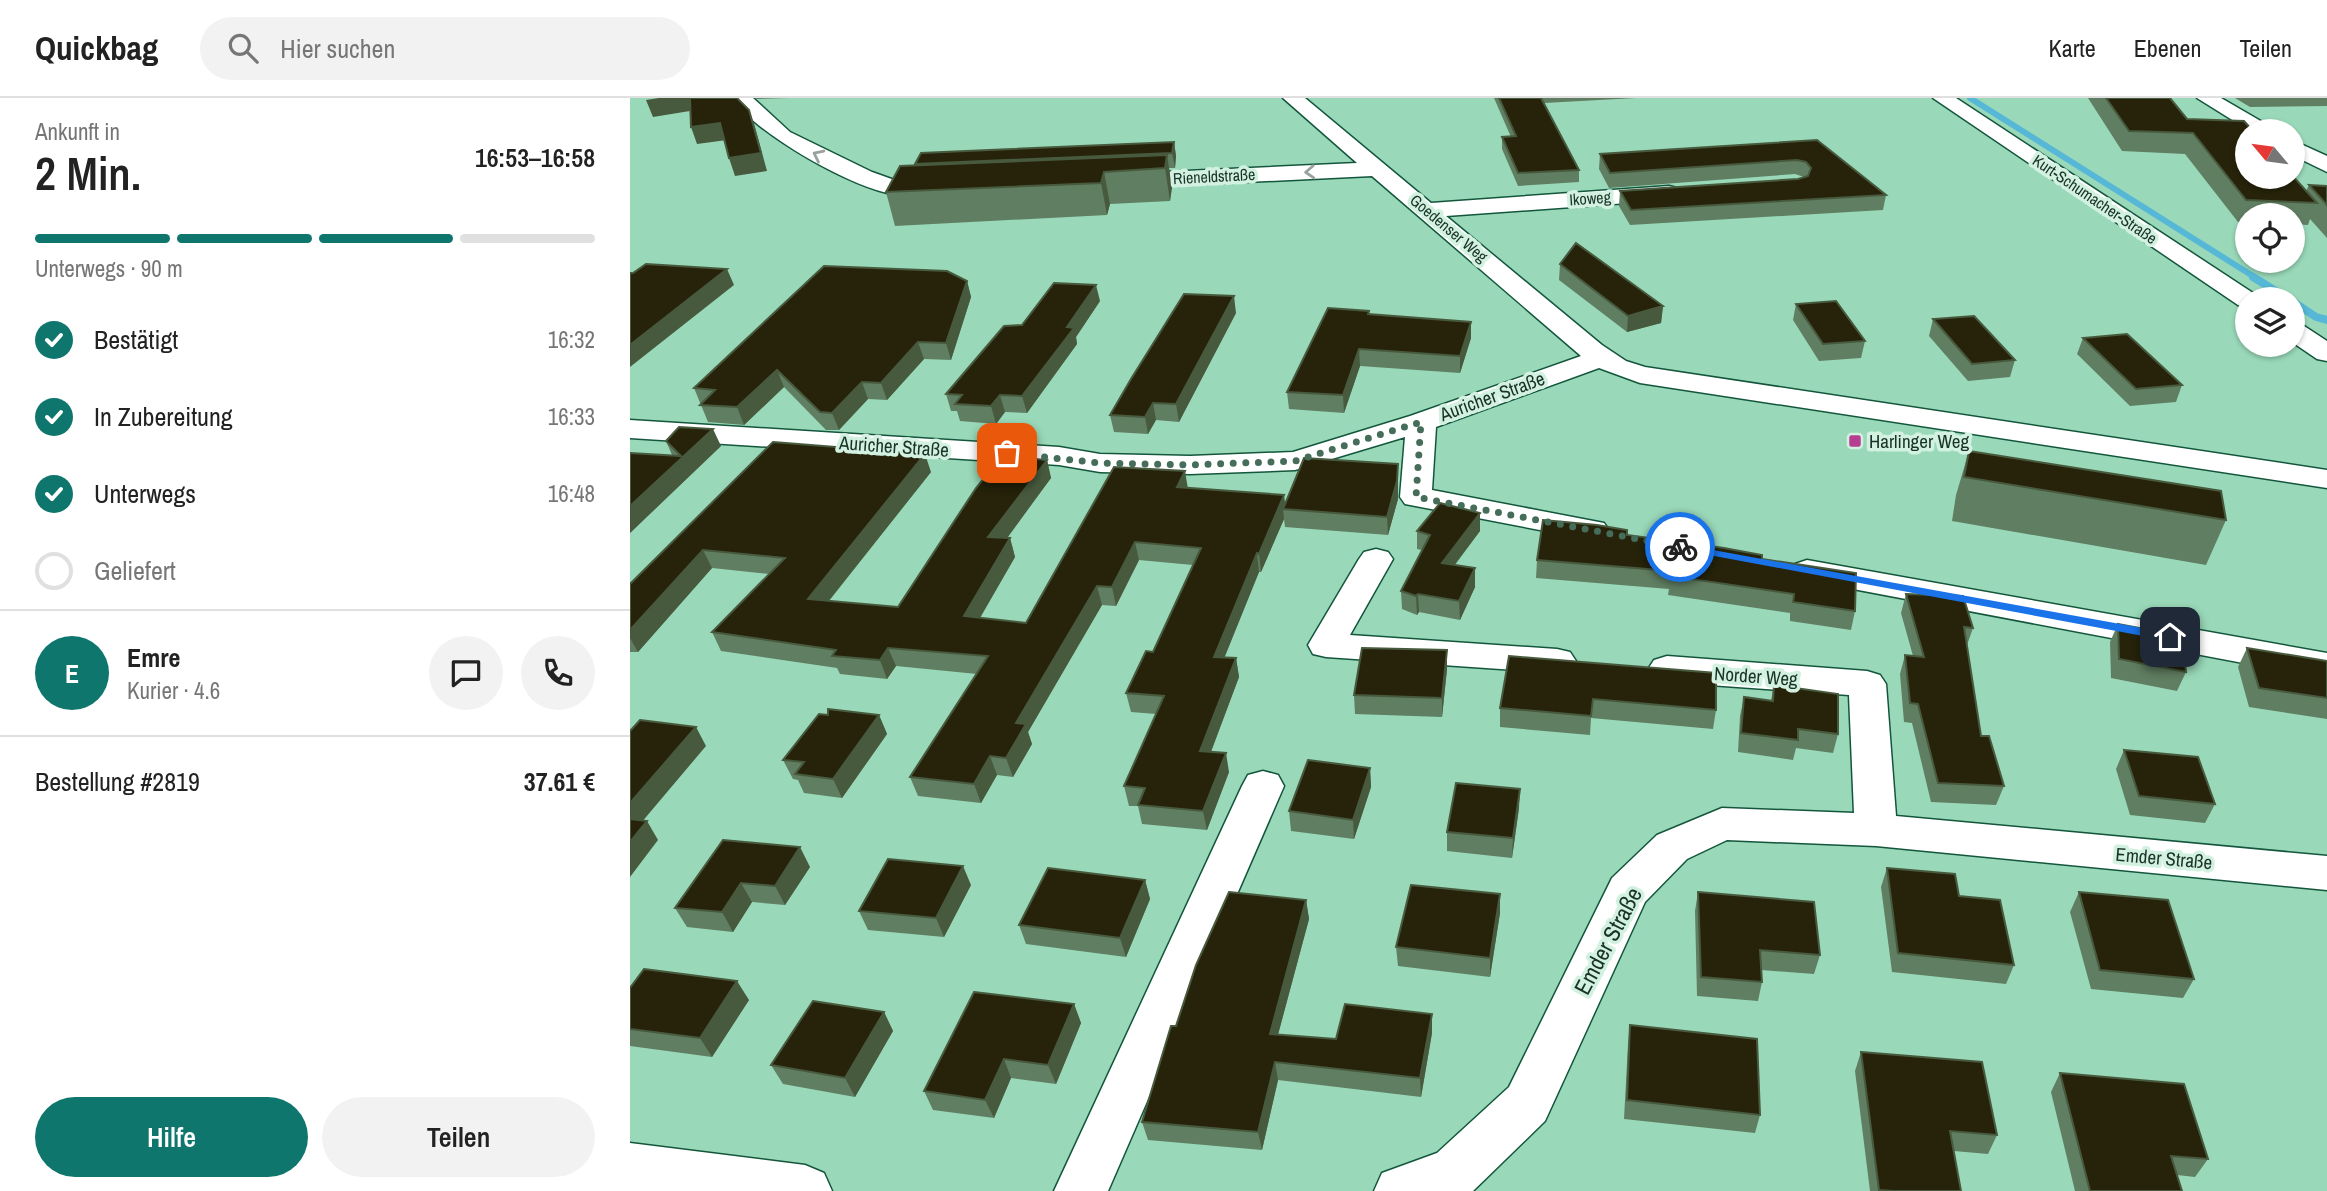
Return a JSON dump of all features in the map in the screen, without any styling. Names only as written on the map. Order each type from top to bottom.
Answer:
[{"type":"street","points":[[741,98],[783,136],[880,185],[898,189],[952,188]]},
{"type":"street","name":"Goedenser Weg","points":[[1299,98],[1603,359]]},
{"type":"street","name":"Kurt-Schumacher-Straße","points":[[1943,98],[2235,292]]},
{"type":"street","points":[[2207,98],[2243,119]]},
{"type":"street","points":[[2305,153],[2327,165]]},
{"type":"street","name":"Rieneldstraße","points":[[1104,181],[1379,169]]},
{"type":"street","name":"Ikoweg","points":[[1427,210],[1689,191]]},
{"type":"street","points":[[2305,339],[2327,353]]},
{"type":"street","points":[[1603,359],[1616,368],[1640,375],[2327,479]]},
{"type":"street","name":"Auricher Straße","points":[[634,433],[1059,456],[1100,463],[1189,465],[1295,461],[1421,422],[1569,368],[1603,359]]},
{"type":"street","points":[[1421,422],[1416,497],[1621,536]]},
{"type":"street","points":[[1376,559],[1326,645],[1589,664]]},
{"type":"street","points":[[1772,564],[2327,666]]},
{"type":"street","name":"Norder Weg","points":[[1631,667],[1867,684],[1876,830]]},
{"type":"street","points":[[1081,1191],[1263,786]]},
{"type":"street","name":"Emder Straße","points":[[1401,1191],[1463,1182],[1527,1104],[1629,891],[1672,847],[1722,824],[1876,830],[2327,873]]},
{"type":"street","points":[[630,1168],[686,1183],[770,1189]]},
{"type":"building","points":[[690,98],[737,98],[749,110],[761,153],[729,158],[720,123],[691,127]]},
{"type":"building","points":[[1499,98],[1541,98],[1579,170],[1518,173],[1502,137],[1516,136]]},
{"type":"building","points":[[2106,98],[2170,98],[2187,119],[2235,121],[2235,186],[2193,133],[2129,131]]},
{"type":"building","points":[[1817,140],[1886,195],[1631,210],[1620,191],[1798,179],[1808,176],[1811,168],[1806,162],[1797,160],[1610,173],[1600,154]]},
{"type":"building","points":[[1174,142],[1172,153],[915,164],[921,153]]},
{"type":"building","points":[[1167,155],[1165,168],[1104,172],[1101,183],[886,192],[900,166]]},
{"type":"building","points":[[2309,185],[2327,186],[2327,205]]},
{"type":"building","points":[[2237,189],[2304,189],[2317,203],[2246,200]]},
{"type":"building","points":[[1576,243],[1663,306],[1628,316],[1560,264]]},
{"type":"building","points":[[646,264],[727,269],[630,345],[630,273]]},
{"type":"building","points":[[824,266],[947,271],[967,281],[946,343],[918,342],[881,383],[862,382],[832,413],[820,412],[777,370],[737,407],[700,405],[715,390],[694,388]]},
{"type":"building","points":[[1054,283],[1096,285],[1067,327],[1074,328],[1022,396],[1000,395],[991,406],[955,404],[962,395],[946,394],[1004,326],[1022,325]]},
{"type":"building","points":[[1184,294],[1234,296],[1176,404],[1153,403],[1145,417],[1110,415],[1131,379]]},
{"type":"building","points":[[1836,301],[1865,341],[1823,344],[1796,304]]},
{"type":"building","points":[[1328,308],[1471,322],[1460,356],[1359,349],[1343,395],[1287,392]]},
{"type":"building","points":[[1974,316],[2015,360],[1972,364],[1933,319]]},
{"type":"building","points":[[2127,334],[2182,385],[2136,389],[2083,338]]},
{"type":"building","points":[[679,427],[713,429],[630,506],[630,453],[681,456],[666,441]]},
{"type":"building","points":[[773,442],[925,454],[808,599],[898,607],[976,488],[1002,456],[1047,460],[988,537],[1010,538],[964,616],[1026,623],[1114,467],[1185,471],[1177,487],[1284,495],[1214,657],[1236,658],[1200,751],[1226,753],[1203,811],[1138,805],[1145,788],[1124,786],[1164,696],[1126,693],[1146,651],[1153,652],[1201,548],[1135,542],[1112,587],[1097,586],[1016,723],[1026,724],[1006,758],[990,756],[974,784],[910,777],[988,656],[888,648],[880,660],[832,656],[836,650],[712,632],[785,558],[703,550],[630,630],[630,584]]},
{"type":"building","points":[[1969,451],[2221,491],[2226,520],[1964,477]]},
{"type":"building","points":[[1304,458],[1398,464],[1397,481],[1387,517],[1283,509]]},
{"type":"building","points":[[1440,503],[1480,513],[1442,563],[1475,568],[1459,601],[1418,594],[1416,596],[1401,591],[1430,535],[1417,531]]},
{"type":"building","points":[[1543,520],[1627,530],[1627,535],[1724,548],[1762,555],[1762,559],[1856,573],[1855,611],[1793,602],[1794,594],[1670,576],[1671,571],[1537,560]]},
{"type":"building","points":[[1906,594],[1963,596],[1973,628],[1964,627],[1981,736],[1989,736],[2004,786],[1938,783],[1918,704],[1910,703],[1905,655],[1924,657]]},
{"type":"building","points":[[2118,624],[2182,636],[2186,672],[2119,659]]},
{"type":"building","points":[[1362,648],[1447,650],[1442,698],[1354,695]]},
{"type":"building","points":[[2247,648],[2327,661],[2327,698],[2259,688]]},
{"type":"building","points":[[1509,656],[1716,673],[1716,710],[1593,699],[1591,716],[1500,708]]},
{"type":"building","points":[[1774,685],[1838,694],[1838,734],[1798,729],[1798,740],[1741,733],[1744,697],[1773,701]]},
{"type":"building","points":[[828,709],[879,715],[833,779],[795,774],[804,762],[783,760],[819,714],[828,715]]},
{"type":"building","points":[[640,720],[696,727],[630,803],[630,731]]},
{"type":"building","points":[[2124,750],[2198,757],[2215,804],[2139,796]]},
{"type":"building","points":[[1308,760],[1370,768],[1353,820],[1289,811]]},
{"type":"building","points":[[1456,783],[1520,789],[1513,838],[1447,832]]},
{"type":"building","points":[[630,819],[647,821],[630,842]]},
{"type":"building","points":[[723,840],[800,847],[775,886],[741,883],[722,912],[675,908]]},
{"type":"building","points":[[888,859],[963,866],[936,918],[859,911]]},
{"type":"building","points":[[1048,868],[1145,880],[1120,938],[1019,925]]},
{"type":"building","points":[[1887,868],[1955,874],[1959,896],[2000,900],[2014,965],[1898,953]]},
{"type":"building","points":[[1411,885],[1500,894],[1490,958],[1396,947]]},
{"type":"building","points":[[1229,892],[1306,900],[1270,1034],[1336,1039],[1345,1004],[1432,1014],[1420,1078],[1275,1062],[1258,1132],[1142,1122],[1171,1026],[1176,1026],[1196,965]]},
{"type":"building","points":[[1698,892],[1814,902],[1820,955],[1760,950],[1762,982],[1701,977]]},
{"type":"building","points":[[2079,892],[2168,900],[2194,979],[2100,970]]},
{"type":"building","points":[[644,969],[737,981],[700,1038],[630,1029],[630,988]]},
{"type":"building","points":[[974,992],[1074,1004],[1048,1065],[1004,1059],[985,1100],[924,1091]]},
{"type":"building","points":[[813,1001],[884,1012],[845,1078],[771,1065]]},
{"type":"building","points":[[1630,1025],[1757,1039],[1760,1115],[1627,1100]]},
{"type":"building","points":[[1861,1052],[1982,1062],[1997,1135],[1950,1131],[1961,1191],[1879,1190]]},
{"type":"building","points":[[2060,1073],[2184,1084],[2208,1159],[2171,1156],[2182,1191],[2090,1191]]},
{"type":"waterway","points":[[1970,98],[2256,278]]},
{"type":"waterway","points":[[2253,277],[2269,287]]},
{"type":"waterway","points":[[2305,310],[2327,320]]},
{"type":"way so far","points":[[1007,453],[1059,456],[1100,463],[1189,465],[1295,461],[1421,422],[1416,497],[1680,547]]},
{"type":"place","name":"Harlinger Weg","points":[[1855,441]]},
{"type":"route","points":[[1680,547],[2170,637]]}]
